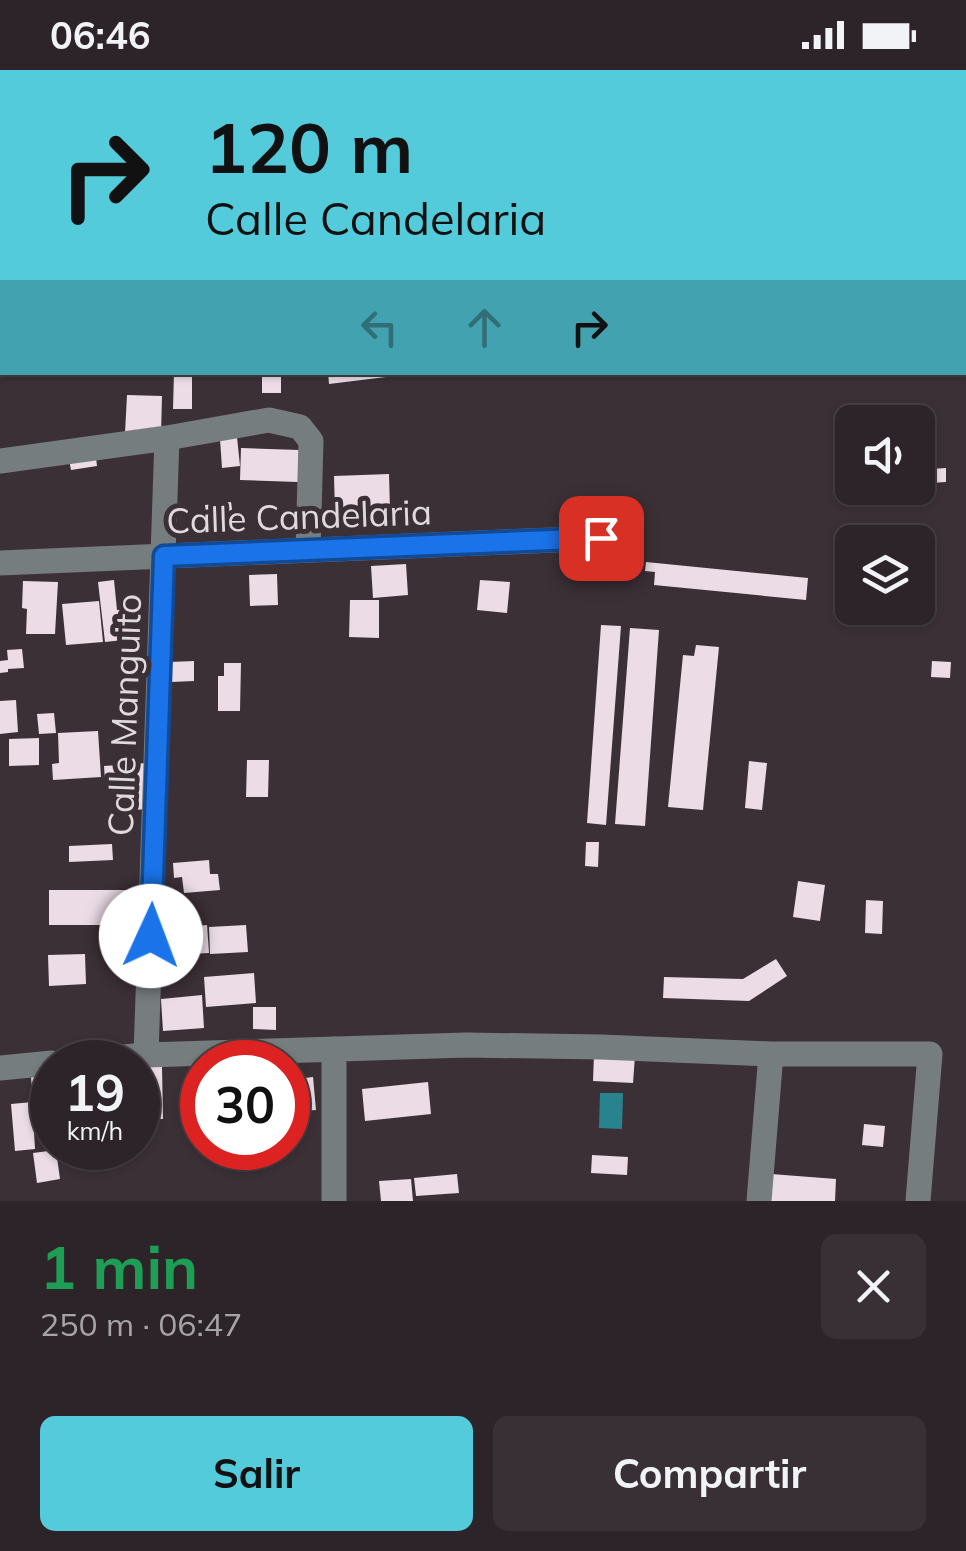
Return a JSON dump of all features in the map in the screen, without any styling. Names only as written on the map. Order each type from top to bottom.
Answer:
[{"type":"street","points":[[0,461],[269,420],[300,427],[311,441],[308,550]]},
{"type":"street","name":"Calle Manguito","points":[[147,1040],[167,438]]},
{"type":"street","name":"Calle Candelaria","points":[[0,563],[601,538]]},
{"type":"street","points":[[160,1055],[466,1045],[771,1054],[930,1054],[918,1201]]},
{"type":"street","points":[[334,1049],[334,1201]]},
{"type":"street","points":[[758,1201],[771,1054]]},
{"type":"street","points":[[0,1068],[30,1066]]},
{"type":"water","points":[[600,1093],[623,1093],[622,1129],[599,1128]]},
{"type":"building","points":[[174,375],[192,375],[192,409],[173,409]]},
{"type":"building","points":[[262,375],[281,375],[281,393],[262,393]]},
{"type":"building","points":[[328,375],[386,377],[329,384]]},
{"type":"building","points":[[127,395],[162,396],[161,434],[125,433]]},
{"type":"building","points":[[237,437],[240,466],[222,468],[220,439]]},
{"type":"building","points":[[241,448],[299,450],[298,482],[240,480]]},
{"type":"building","points":[[95,450],[97,466],[71,470],[68,454]]},
{"type":"building","points":[[946,468],[946,482],[935,483],[935,469]]},
{"type":"building","points":[[389,474],[390,510],[335,512],[334,476]]},
{"type":"building","points":[[231,502],[234,523],[208,527],[205,505]]},
{"type":"building","points":[[646,562],[808,578],[806,600],[654,585],[655,572],[645,571]]},
{"type":"building","points":[[406,564],[408,595],[373,598],[371,566]]},
{"type":"building","points":[[277,574],[278,605],[250,606],[249,575]]},
{"type":"building","points":[[114,580],[117,610],[128,609],[132,639],[105,642],[98,582]]},
{"type":"building","points":[[480,580],[510,582],[507,613],[477,610]]},
{"type":"building","points":[[23,581],[58,582],[55,634],[26,634]]},
{"type":"building","points":[[350,600],[379,600],[379,638],[349,637]]},
{"type":"building","points":[[99,601],[103,642],[66,645],[62,604]]},
{"type":"building","points":[[601,625],[621,626],[606,825],[587,823]]},
{"type":"building","points":[[630,628],[659,630],[645,826],[615,824]]},
{"type":"building","points":[[696,645],[719,647],[703,810],[668,807],[683,655],[694,656]]},
{"type":"building","points":[[22,649],[24,668],[0,673],[0,661],[8,660],[7,650]]},
{"type":"building","points":[[194,661],[194,681],[171,682],[170,662]]},
{"type":"building","points":[[932,661],[951,662],[950,678],[931,677]]},
{"type":"building","points":[[224,663],[241,663],[240,711],[218,711],[218,676],[224,676]]},
{"type":"building","points":[[16,700],[18,732],[0,734],[0,701]]},
{"type":"building","points":[[54,713],[56,733],[39,734],[37,714]]},
{"type":"building","points":[[98,731],[101,777],[53,780],[52,764],[59,763],[58,733]]},
{"type":"building","points":[[39,738],[39,765],[9,766],[9,739]]},
{"type":"building","points":[[247,760],[269,760],[268,797],[246,797]]},
{"type":"building","points":[[749,761],[767,763],[762,810],[745,808]]},
{"type":"building","points":[[147,763],[149,809],[131,810],[130,780],[105,781],[104,766]]},
{"type":"building","points":[[586,842],[599,842],[598,867],[585,866]]},
{"type":"building","points":[[112,844],[113,860],[69,862],[69,846]]},
{"type":"building","points":[[209,860],[210,874],[218,874],[220,890],[184,893],[182,877],[174,878],[173,863]]},
{"type":"building","points":[[798,881],[825,885],[820,921],[793,917]]},
{"type":"building","points":[[49,890],[139,890],[139,914],[104,914],[104,925],[49,925]]},
{"type":"building","points":[[866,900],[883,901],[882,934],[865,933]]},
{"type":"building","points":[[207,925],[209,953],[171,955],[169,928]]},
{"type":"building","points":[[246,925],[248,952],[210,954],[209,927]]},
{"type":"building","points":[[85,954],[86,984],[49,986],[48,955]]},
{"type":"building","points":[[776,959],[787,976],[749,1001],[663,998],[664,977],[743,979]]},
{"type":"building","points":[[254,973],[256,1003],[206,1007],[204,977]]},
{"type":"building","points":[[202,995],[204,1028],[163,1031],[161,999]]},
{"type":"building","points":[[253,1007],[276,1007],[276,1030],[253,1029]]},
{"type":"building","points":[[594,1054],[635,1056],[633,1083],[593,1081]]},
{"type":"building","points":[[160,1067],[162,1067],[160,1119]]},
{"type":"building","points":[[313,1077],[316,1110],[310,1110]]},
{"type":"building","points":[[428,1082],[431,1114],[365,1121],[362,1089]]},
{"type":"building","points":[[30,1102],[30,1150],[15,1151],[11,1104]]},
{"type":"building","points":[[864,1124],[885,1126],[883,1147],[862,1145]]},
{"type":"building","points":[[592,1155],[628,1157],[627,1175],[591,1173]]},
{"type":"building","points":[[35,1170],[59,1170],[60,1179],[37,1183]]},
{"type":"building","points":[[457,1174],[459,1193],[416,1196],[414,1178]]},
{"type":"building","points":[[771,1174],[836,1179],[835,1201],[769,1201]]},
{"type":"building","points":[[411,1179],[413,1201],[381,1201],[379,1181]]},
{"type":"route","points":[[151,936],[164,556],[601,538]]}]
